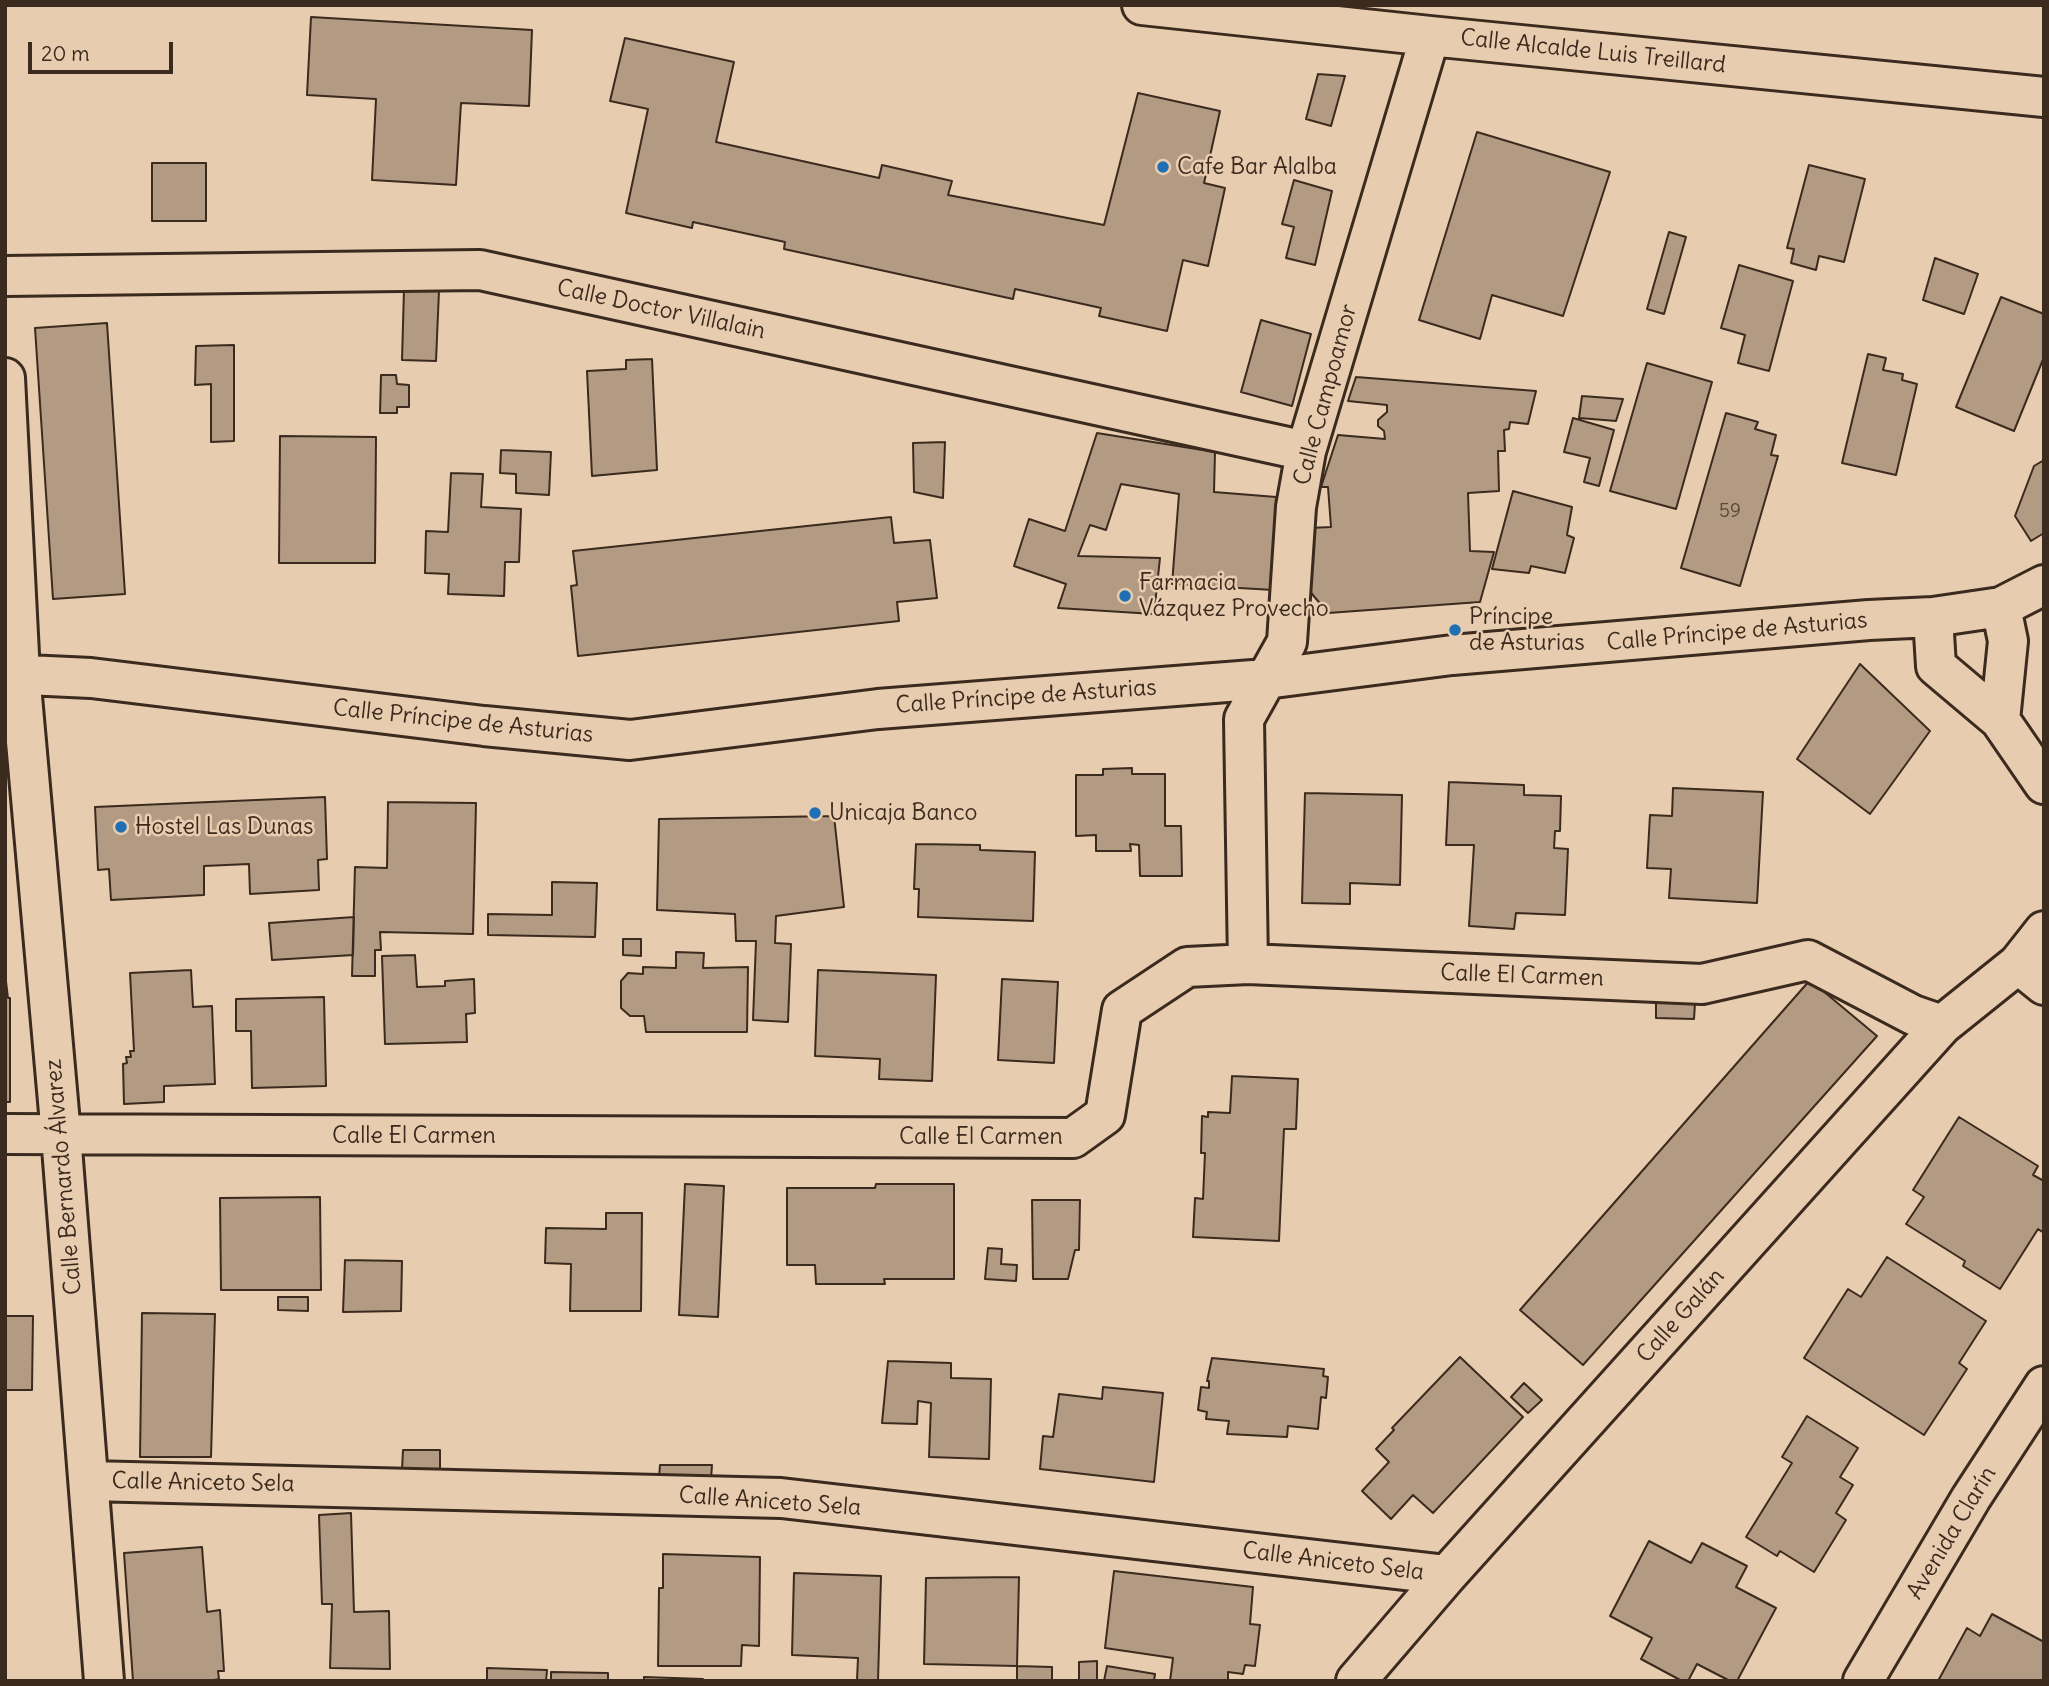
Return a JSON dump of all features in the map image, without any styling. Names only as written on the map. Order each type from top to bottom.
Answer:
[{"type":"street","name":"Calle Alcalde Luis Treillard","points":[[1142,5],[2044,97]]},
{"type":"street","name":"Calle Campoamor","points":[[1248,964],[1244,719],[1287,642],[1296,507],[1306,451],[1430,36]]},
{"type":"street","name":"Calle Doctor Villalain","points":[[5,276],[480,270],[1306,451]]},
{"type":"street","name":"Calle Bernardo Álvarez","points":[[5,378],[12,674],[61,1135],[104,1681]]},
{"type":"street","name":"Calle Príncipe de Asturias","points":[[12,674],[91,678],[484,726],[630,740],[878,709],[1266,679],[1452,655],[1933,617],[2001,607],[2044,585]]},
{"type":"street","points":[[2000,720],[2008,641],[2001,607]]},
{"type":"street","points":[[1933,617],[1936,666],[2000,720],[2044,784]]},
{"type":"street","name":"Calle Galán","points":[[1356,1681],[1447,1575],[1942,1025],[2031,974],[2044,931]]},
{"type":"street","name":"Calle El Carmen","points":[[5,1134],[1073,1138],[1105,1115],[1122,1010],[1187,967],[1248,964],[1702,984],[1808,960],[1913,1015],[1942,1025]]},
{"type":"street","name":"Avenida Clarín","points":[[1863,1681],[1971,1498],[2044,1386]]},
{"type":"street","name":"Calle Aniceto Sela","points":[[89,1480],[781,1498],[1447,1575]]},
{"type":"building","points":[[311,17],[532,30],[529,106],[461,103],[456,185],[372,180],[376,99],[307,95]]},
{"type":"building","points":[[625,38],[734,62],[716,142],[879,178],[882,165],[952,181],[948,195],[1104,225],[1138,93],[1220,111],[1204,183],[1225,188],[1208,266],[1183,260],[1167,331],[1099,316],[1101,308],[1015,289],[1013,299],[784,249],[785,242],[693,222],[692,228],[626,213],[648,109],[610,101]]},
{"type":"building","points":[[1318,74],[1345,76],[1331,126],[1306,119]]},
{"type":"building","points":[[1477,132],[1610,172],[1563,316],[1492,295],[1480,339],[1419,320]]},
{"type":"building","points":[[152,163],[206,163],[206,221],[152,221]]},
{"type":"building","points":[[1809,165],[1865,179],[1844,262],[1819,256],[1816,270],[1791,263],[1794,249],[1787,248]]},
{"type":"building","points":[[1294,180],[1332,191],[1315,265],[1286,258],[1294,227],[1282,224]]},
{"type":"building","points":[[1669,232],[1686,237],[1664,314],[1647,309]]},
{"type":"building","points":[[1935,258],[1978,274],[1964,314],[1923,300]]},
{"type":"building","points":[[1739,265],[1793,281],[1769,371],[1738,363],[1745,335],[1721,328]]},
{"type":"building","points":[[404,289],[439,291],[436,361],[402,360]]},
{"type":"building","points":[[2001,297],[2044,314],[2044,357],[2014,431],[1956,407]]},
{"type":"building","points":[[1261,320],[1311,334],[1292,406],[1241,392]]},
{"type":"building","points":[[107,323],[125,594],[53,599],[35,328]]},
{"type":"building","points":[[234,345],[234,441],[211,442],[211,384],[195,385],[196,346]]},
{"type":"building","points":[[1868,354],[1886,358],[1883,370],[1903,374],[1902,380],[1917,384],[1896,475],[1842,463]]},
{"type":"building","points":[[652,359],[657,470],[592,476],[587,371],[626,369],[626,360]]},
{"type":"building","points":[[1647,363],[1712,382],[1676,509],[1610,491]]},
{"type":"building","points":[[381,375],[396,375],[397,384],[409,385],[409,407],[397,407],[397,413],[380,413]]},
{"type":"building","points":[[1356,377],[1536,391],[1528,424],[1510,422],[1509,429],[1504,430],[1505,451],[1498,451],[1499,491],[1468,493],[1470,551],[1494,552],[1480,602],[1328,613],[1307,588],[1309,528],[1331,527],[1328,487],[1321,487],[1338,435],[1385,439],[1378,420],[1387,412],[1387,405],[1348,401]]},
{"type":"building","points":[[1582,396],[1623,399],[1616,421],[1579,418]]},
{"type":"building","points":[[1726,413],[1758,422],[1755,429],[1776,435],[1771,455],[1778,456],[1740,586],[1681,568]]},
{"type":"building","points":[[1573,418],[1614,430],[1599,486],[1584,482],[1590,458],[1564,452]]},
{"type":"building","points":[[1097,433],[1215,452],[1214,492],[1276,497],[1273,590],[1172,584],[1179,494],[1121,484],[1106,530],[1090,525],[1078,556],[1160,558],[1154,614],[1058,608],[1066,584],[1014,566],[1029,519],[1065,531]]},
{"type":"building","points":[[280,436],[376,437],[375,563],[279,563]]},
{"type":"building","points":[[945,442],[943,498],[914,492],[913,443]]},
{"type":"building","points":[[501,450],[551,452],[549,495],[516,493],[516,474],[500,473]]},
{"type":"building","points":[[2044,460],[2044,533],[2031,541],[2015,516],[2034,466]]},
{"type":"building","points":[[451,473],[483,474],[481,507],[521,509],[519,562],[505,562],[504,596],[448,594],[449,574],[425,573],[426,531],[448,532]]},
{"type":"building","points":[[1513,491],[1572,507],[1567,535],[1574,538],[1565,573],[1531,566],[1529,573],[1492,569]]},
{"type":"building","points":[[891,517],[894,543],[930,540],[937,598],[897,602],[899,621],[578,656],[571,586],[577,585],[573,551]]},
{"type":"building","points":[[1860,664],[1930,731],[1870,814],[1797,759]]},
{"type":"building","points":[[1132,768],[1132,774],[1165,774],[1165,826],[1181,826],[1182,876],[1140,876],[1139,845],[1130,844],[1131,851],[1096,851],[1096,835],[1076,836],[1076,775],[1103,775],[1103,769]]},
{"type":"building","points":[[1449,782],[1524,785],[1524,795],[1561,796],[1560,831],[1555,831],[1554,848],[1568,849],[1565,915],[1516,913],[1514,929],[1469,926],[1474,845],[1446,845]]},
{"type":"building","points":[[1673,788],[1763,792],[1757,903],[1669,898],[1671,869],[1647,868],[1650,815],[1672,816]]},
{"type":"building","points":[[1305,793],[1402,795],[1400,885],[1350,883],[1350,904],[1302,903]]},
{"type":"building","points":[[325,797],[327,859],[318,860],[319,890],[250,894],[249,864],[204,866],[204,895],[111,900],[109,869],[98,870],[95,807]]},
{"type":"building","points":[[388,802],[476,803],[473,934],[380,932],[381,950],[375,950],[375,976],[352,976],[355,867],[387,868]]},
{"type":"building","points":[[834,816],[844,907],[776,916],[775,943],[791,944],[788,1022],[753,1020],[756,941],[736,941],[735,914],[657,910],[659,819]]},
{"type":"building","points":[[916,844],[980,845],[980,850],[1035,852],[1033,921],[918,917],[919,889],[914,889]]},
{"type":"building","points":[[552,882],[597,883],[595,937],[488,935],[488,914],[552,915]]},
{"type":"building","points":[[354,917],[353,955],[272,960],[269,923]]},
{"type":"building","points":[[623,939],[641,939],[641,956],[623,955]]},
{"type":"building","points":[[676,952],[704,953],[703,968],[748,967],[747,1032],[646,1032],[644,1016],[630,1016],[621,1008],[621,981],[628,973],[643,974],[643,967],[676,968]]},
{"type":"building","points":[[415,955],[417,987],[445,986],[445,981],[474,979],[475,1013],[466,1014],[467,1042],[385,1044],[382,956]]},
{"type":"building","points":[[191,970],[193,1007],[212,1006],[215,1084],[164,1086],[164,1102],[124,1104],[123,1064],[127,1063],[126,1057],[131,1057],[130,1051],[134,1051],[130,973]]},
{"type":"building","points":[[818,970],[936,975],[932,1081],[879,1079],[880,1059],[815,1056]]},
{"type":"building","points":[[5,973],[10,998],[10,1102],[5,1102]]},
{"type":"building","points":[[1002,979],[1058,982],[1054,1063],[998,1060]]},
{"type":"building","points":[[1810,980],[1877,1036],[1583,1365],[1520,1310]]},
{"type":"building","points":[[324,997],[326,1086],[252,1088],[251,1031],[236,1031],[236,999]]},
{"type":"building","points":[[1656,1002],[1695,1003],[1694,1019],[1656,1018]]},
{"type":"building","points":[[1232,1076],[1298,1079],[1296,1129],[1284,1129],[1279,1241],[1193,1237],[1195,1198],[1203,1199],[1205,1153],[1201,1153],[1202,1116],[1208,1117],[1208,1112],[1230,1113]]},
{"type":"building","points":[[1959,1117],[2038,1166],[2033,1175],[2044,1181],[2044,1233],[2038,1229],[2000,1289],[1963,1266],[1965,1261],[1906,1224],[1924,1197],[1913,1190]]},
{"type":"building","points":[[685,1184],[724,1186],[718,1317],[679,1315]]},
{"type":"building","points":[[876,1184],[954,1184],[954,1279],[884,1279],[885,1284],[816,1284],[815,1265],[787,1265],[787,1188],[875,1188]]},
{"type":"building","points":[[320,1197],[321,1290],[221,1290],[220,1198]]},
{"type":"building","points":[[1032,1200],[1080,1200],[1079,1250],[1075,1250],[1068,1279],[1033,1279]]},
{"type":"building","points":[[606,1213],[642,1213],[641,1311],[570,1311],[571,1264],[545,1263],[546,1228],[606,1229]]},
{"type":"building","points":[[988,1248],[1002,1249],[1001,1264],[1017,1265],[1016,1281],[985,1279]]},
{"type":"building","points":[[1887,1257],[1986,1321],[1959,1363],[1967,1369],[1924,1435],[1804,1358],[1848,1289],[1861,1297]]},
{"type":"building","points":[[345,1260],[402,1261],[401,1311],[343,1312]]},
{"type":"building","points":[[278,1297],[308,1297],[308,1311],[278,1310]]},
{"type":"building","points":[[142,1313],[215,1314],[211,1457],[140,1457]]},
{"type":"building","points":[[5,1316],[33,1316],[32,1390],[5,1390]]},
{"type":"building","points":[[1460,1357],[1523,1417],[1433,1513],[1413,1495],[1391,1519],[1362,1491],[1389,1462],[1376,1449],[1394,1430],[1392,1428]]},
{"type":"building","points":[[1212,1358],[1324,1369],[1323,1376],[1328,1377],[1326,1398],[1321,1397],[1318,1429],[1288,1426],[1287,1437],[1227,1434],[1229,1421],[1206,1419],[1207,1412],[1198,1410],[1201,1387],[1209,1388],[1207,1381]]},
{"type":"building","points":[[888,1361],[951,1363],[951,1378],[991,1379],[989,1459],[929,1457],[931,1403],[918,1401],[917,1424],[882,1423]]},
{"type":"building","points":[[1524,1383],[1542,1400],[1528,1413],[1511,1397]]},
{"type":"building","points":[[1103,1387],[1163,1393],[1154,1482],[1040,1469],[1043,1436],[1053,1437],[1059,1394],[1102,1399]]},
{"type":"building","points":[[1807,1416],[1858,1448],[1840,1477],[1853,1485],[1836,1513],[1846,1520],[1814,1572],[1780,1551],[1777,1556],[1746,1537],[1792,1463],[1782,1457]]},
{"type":"building","points":[[403,1450],[440,1450],[440,1470],[402,1470]]},
{"type":"building","points":[[660,1465],[712,1465],[711,1479],[659,1478]]},
{"type":"building","points":[[351,1513],[354,1612],[389,1611],[390,1669],[330,1668],[332,1604],[322,1604],[319,1515]]},
{"type":"building","points":[[1649,1541],[1691,1563],[1702,1543],[1747,1566],[1736,1587],[1776,1608],[1737,1681],[1730,1681],[1697,1664],[1688,1681],[1682,1681],[1641,1659],[1652,1638],[1610,1616]]},
{"type":"building","points":[[202,1547],[207,1612],[220,1610],[224,1671],[218,1671],[219,1679],[209,1681],[133,1681],[124,1553]]},
{"type":"building","points":[[663,1554],[760,1557],[759,1646],[742,1645],[741,1666],[658,1666],[659,1588],[663,1588]]},
{"type":"building","points":[[1114,1571],[1253,1587],[1250,1624],[1260,1625],[1255,1666],[1245,1665],[1243,1674],[1228,1672],[1228,1681],[1170,1681],[1173,1658],[1105,1648]]},
{"type":"building","points":[[794,1573],[881,1576],[878,1681],[857,1680],[858,1658],[792,1655]]},
{"type":"building","points":[[1019,1577],[1017,1666],[924,1664],[926,1578]]},
{"type":"building","points":[[1992,1614],[2044,1642],[2044,1681],[1938,1681],[1967,1628],[1980,1636]]},
{"type":"building","points":[[1097,1661],[1097,1681],[1079,1681],[1079,1662]]},
{"type":"building","points":[[1017,1666],[1052,1667],[1052,1681],[1017,1681]]},
{"type":"building","points":[[1107,1666],[1155,1674],[1154,1681],[1104,1681]]},
{"type":"building","points":[[487,1668],[547,1670],[546,1681],[487,1681]]},
{"type":"building","points":[[551,1672],[608,1673],[608,1681],[551,1681]]},
{"type":"building","points":[[644,1677],[703,1679],[703,1681],[644,1681]]},
{"type":"place","name":"Cafe Bar Alalba","points":[[1163,167]]},
{"type":"place","name":"Farmacia Vázquez Provecho","points":[[1125,596]]},
{"type":"place","name":"Príncipe de Asturias","points":[[1455,630]]},
{"type":"place","name":"Unicaja Banco","points":[[815,813]]},
{"type":"place","name":"Hostel Las Dunas","points":[[121,827]]}]
